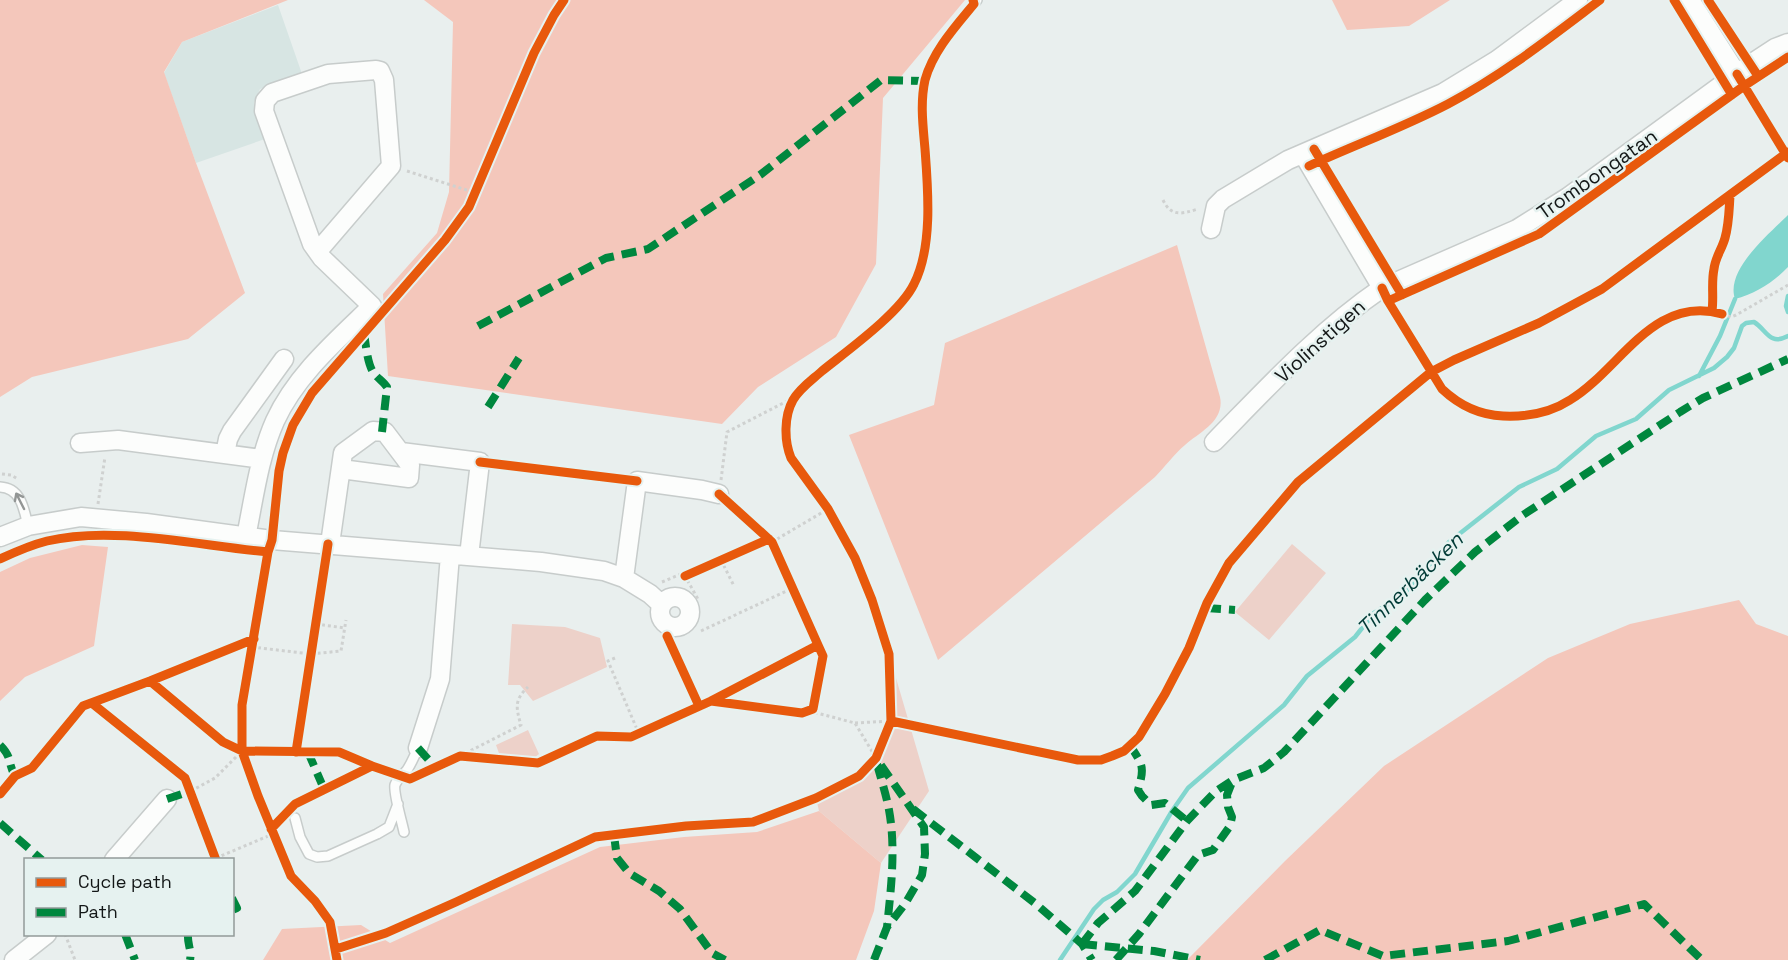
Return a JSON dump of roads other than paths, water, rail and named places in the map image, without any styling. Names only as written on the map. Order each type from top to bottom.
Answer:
[{"type":"street","points":[[1213,220],[1216,206],[1223,199],[1288,160],[1443,93],[1497,60],[1578,0]]},
{"type":"street","points":[[1690,0],[1737,74]]},
{"type":"street","name":"Trombongatan","points":[[1382,288],[1530,222],[1737,74],[1775,48],[1788,43]]},
{"type":"street","points":[[246,537],[262,459],[275,422],[295,388],[323,354],[372,306],[322,258],[312,244],[264,106],[267,97],[272,93],[328,74],[371,69],[380,71],[384,80],[391,166],[318,252]]},
{"type":"street","name":"Violinstigen","points":[[1214,442],[1298,358],[1349,313],[1382,288],[1303,154]]},
{"type":"street","points":[[225,454],[231,431],[284,360]]},
{"type":"street","points":[[330,544],[343,453],[373,431],[385,432],[410,465],[409,478],[341,469]]},
{"type":"street","points":[[80,443],[107,440],[262,459]]},
{"type":"street","points":[[401,452],[480,462],[469,556]]},
{"type":"street","points":[[624,578],[637,481],[719,494]]},
{"type":"street","points":[[0,537],[28,526],[81,517],[96,518],[246,537],[582,567],[624,578],[656,600]]},
{"type":"street","points":[[418,748],[440,679],[450,555]]},
{"type":"street","points":[[116,858],[167,799]]},
{"type":"street","points":[[14,960],[44,936]]},
{"type":"lane","points":[[0,487],[15,492],[23,504],[28,526]]},
{"type":"lane","points":[[404,832],[394,787],[396,781],[407,770],[418,748]]},
{"type":"lane","points":[[295,818],[300,837],[309,854],[317,857],[328,856],[389,827],[398,804]]},
{"type":"water","points":[[1788,215],[1788,267],[1764,287],[1735,299],[1736,276],[1742,265],[1760,242]]},
{"type":"waterway","name":"Tinnerbäcken","points":[[1788,296],[1786,306],[1788,312]]},
{"type":"waterway","points":[[1699,376],[1720,336],[1735,299]]},
{"type":"waterway","name":"Tinnerbäcken","points":[[1060,960],[1094,909],[1103,900],[1117,892],[1135,874],[1188,788],[1284,705],[1307,676],[1355,637],[1374,613],[1403,595],[1449,542],[1519,487],[1557,469],[1596,436],[1636,419],[1669,390],[1714,368],[1734,348],[1742,326],[1746,323],[1754,322],[1772,338],[1782,339],[1788,336]]}]
